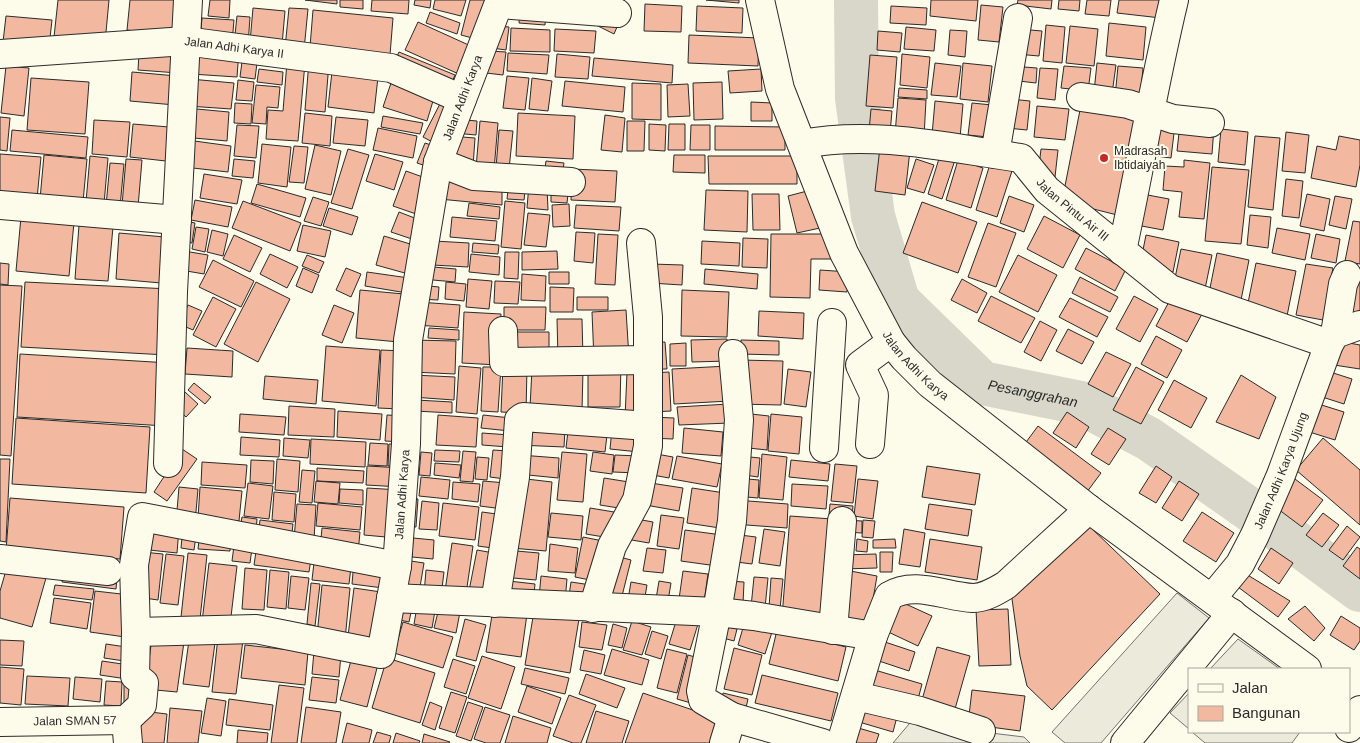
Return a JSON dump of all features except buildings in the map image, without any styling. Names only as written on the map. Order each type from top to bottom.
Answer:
[{"type":"street","points":[[168,463],[188,0]]},
{"type":"street","name":"Jalan Adhi Karya","points":[[760,0],[780,89],[814,142],[844,252],[891,342],[930,384],[1089,509],[1306,668]]},
{"type":"street","points":[[1122,251],[1153,90],[1174,0]]},
{"type":"street","points":[[500,2],[617,14]]},
{"type":"street","name":"Jalan Adhi Karya","points":[[136,632],[256,629],[382,654],[397,566],[406,444],[408,340],[438,162],[500,2]]},
{"type":"street","points":[[995,154],[1018,18]]},
{"type":"street","name":"Jalan Adhi Karya II","points":[[0,54],[185,41],[391,68],[462,99]]},
{"type":"street","points":[[1081,97],[1128,104],[1150,113],[1210,123]]},
{"type":"street","name":"Jalan Pintu Air III","points":[[814,142],[874,138],[1021,158],[1047,190],[1170,289],[1341,335]]},
{"type":"street","points":[[438,162],[474,176],[570,182]]},
{"type":"street","points":[[0,205],[177,220]]},
{"type":"street","points":[[593,608],[612,546],[637,500],[648,446],[648,317],[641,243]]},
{"type":"street","name":"Jalan Adhi Karya Ujung","points":[[1125,743],[1222,606],[1255,535],[1341,335],[1343,284],[1347,275]]},
{"type":"street","points":[[824,448],[832,323]]},
{"type":"street","points":[[503,331],[504,362],[648,360]]},
{"type":"street","points":[[830,362],[860,365],[891,342]]},
{"type":"street","points":[[733,354],[739,420],[732,521],[717,612],[702,678],[701,696],[711,706],[732,717],[822,743]]},
{"type":"street","points":[[860,365],[874,395],[870,444]]},
{"type":"street","points":[[495,603],[515,477],[519,420],[522,417],[648,426]]},
{"type":"street","points":[[841,743],[874,636],[889,596],[906,588],[975,598],[991,594],[1006,585],[1089,509]]},
{"type":"street","points":[[127,732],[142,705],[144,683],[135,676],[134,565],[142,517],[397,566]]},
{"type":"street","points":[[833,630],[842,521]]},
{"type":"street","points":[[0,559],[108,571]]},
{"type":"street","points":[[391,598],[717,612],[754,616],[874,636]]},
{"type":"street","points":[[856,696],[920,711],[981,731]]},
{"type":"street","points":[[1350,702],[1360,710],[1350,726]]},
{"type":"street","points":[[724,743],[732,717]]},
{"type":"street","name":"Jalan SMAN 57","points":[[0,722],[127,732]]},
{"type":"shaded area","points":[[1177,593],[1209,618],[1101,743],[1065,743],[1052,732]]},
{"type":"shaded area","points":[[1238,639],[1279,668],[1211,668]]},
{"type":"shaded area","points":[[1188,694],[1188,728],[1170,713]]},
{"type":"shaded area","points":[[920,711],[966,730],[1024,737],[1030,743],[893,743]]},
{"type":"shaded area","points":[[1193,733],[1299,733],[1292,743],[1205,743]]},
{"type":"waterway","name":"Pesanggrahan","points":[[856,0],[857,98],[873,216],[898,301],[982,383],[1081,403],[1149,439],[1279,530],[1360,590]]},
{"type":"place","name":"Madrasah Ibtidaiyah","points":[[1104,158]]}]
